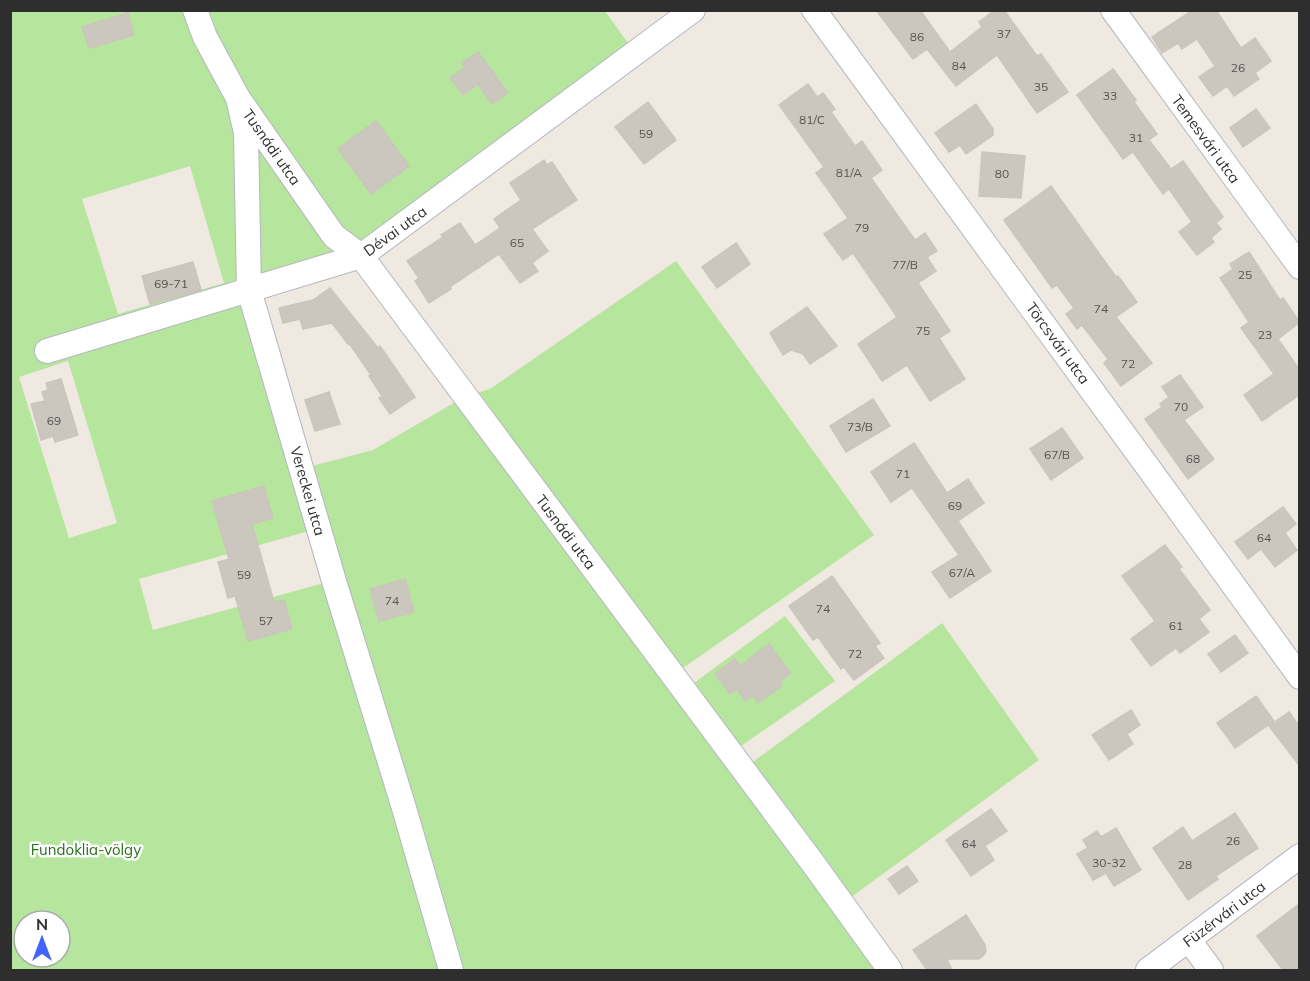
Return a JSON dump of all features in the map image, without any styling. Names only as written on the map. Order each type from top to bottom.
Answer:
[{"type":"street","name":"Vereckei utca","points":[[195,10],[205,37],[238,98],[246,133],[249,290],[451,970]]},
{"type":"street","name":"Dévai utca","points":[[47,351],[361,256],[693,10]]},
{"type":"street","name":"Törcsvári utca","points":[[814,10],[1299,677]]},
{"type":"street","name":"Temesvári utca","points":[[1113,10],[1299,267]]},
{"type":"street","name":"Tusnádi utca","points":[[238,98],[334,236],[361,256],[890,970]]},
{"type":"street","name":"Füzérvári utca","points":[[1148,970],[1299,856]]},
{"type":"street","points":[[1189,940],[1211,970]]},
{"type":"green space","name":"Fundoklia-völgy","points":[[10,11],[605,11],[630,46],[363,242],[256,276],[312,466],[373,450],[464,397],[490,389],[676,261],[874,535],[680,670],[690,686],[785,616],[835,681],[738,748],[750,764],[942,623],[1039,760],[839,906],[885,970],[11,970]],"holes":[[[190,166],[224,283],[118,314],[82,199]],[[68,361],[117,523],[69,538],[19,377]],[[309,531],[324,583],[153,630],[139,579]]]},
{"type":"building","points":[[876,10],[920,10],[950,52],[982,27],[979,22],[995,10],[1004,10],[1037,56],[1041,54],[1068,92],[1037,113],[997,55],[956,86],[927,49],[913,59]]},
{"type":"building","points":[[1193,10],[1216,10],[1241,48],[1255,38],[1271,61],[1255,73],[1259,79],[1234,96],[1227,86],[1213,96],[1199,77],[1215,66],[1197,39],[1182,49],[1178,43],[1162,53],[1152,37]]},
{"type":"building","points":[[128,13],[134,35],[89,48],[82,27]]},
{"type":"building","points":[[478,52],[508,93],[492,104],[478,84],[463,95],[450,78],[465,67],[462,63]]},
{"type":"building","points":[[1113,69],[1157,134],[1149,140],[1171,169],[1183,161],[1223,217],[1216,223],[1221,229],[1211,238],[1214,242],[1197,255],[1179,232],[1192,222],[1169,189],[1163,194],[1133,152],[1123,159],[1077,95]]},
{"type":"building","points":[[808,84],[817,97],[823,93],[835,109],[831,112],[855,146],[862,141],[882,170],[871,178],[915,240],[925,233],[937,251],[927,257],[936,271],[918,283],[950,331],[939,338],[965,379],[930,401],[907,365],[882,381],[858,344],[897,317],[853,253],[843,260],[824,234],[848,218],[816,173],[824,167],[779,105]]},
{"type":"building","points":[[648,102],[676,140],[644,164],[615,127]]},
{"type":"building","points":[[976,104],[993,129],[993,135],[966,154],[960,145],[949,152],[935,133]]},
{"type":"building","points":[[1256,109],[1270,128],[1243,147],[1230,128]]},
{"type":"building","points":[[376,121],[409,166],[371,194],[338,149]]},
{"type":"building","points":[[982,152],[1025,156],[1021,198],[979,196]]},
{"type":"building","points":[[544,160],[547,165],[552,162],[577,200],[532,229],[548,251],[532,263],[538,271],[520,283],[499,254],[429,303],[415,281],[419,278],[407,261],[460,223],[475,245],[500,228],[494,219],[521,200],[510,183]]},
{"type":"building","points":[[1051,186],[1116,277],[1118,276],[1137,302],[1116,317],[1152,363],[1121,386],[1104,363],[1108,359],[1082,325],[1077,329],[1066,314],[1074,308],[1057,285],[1052,288],[1004,220]]},
{"type":"building","points":[[736,243],[750,264],[717,288],[702,267]]},
{"type":"building","points":[[1249,252],[1280,300],[1283,298],[1299,321],[1278,339],[1299,369],[1299,395],[1262,421],[1244,395],[1274,374],[1241,328],[1249,322],[1220,278],[1233,269],[1230,264]]},
{"type":"building","points":[[193,262],[201,290],[150,304],[142,276]]},
{"type":"building","points":[[330,288],[378,348],[380,346],[415,397],[390,414],[379,398],[382,396],[369,376],[371,375],[332,323],[303,329],[300,319],[283,323],[279,308],[313,300]]},
{"type":"building","points":[[807,307],[837,346],[810,364],[803,354],[791,350],[783,355],[770,333]]},
{"type":"building","points":[[1180,375],[1203,407],[1184,420],[1214,459],[1188,479],[1145,419],[1162,407],[1160,404],[1169,397],[1162,387]]},
{"type":"building","points":[[61,379],[78,435],[55,442],[53,436],[41,440],[31,404],[45,401],[42,392],[48,390],[46,383]]},
{"type":"building","points":[[329,392],[340,424],[315,431],[305,400]]},
{"type":"building","points":[[873,399],[890,426],[846,452],[830,426]]},
{"type":"building","points":[[1062,428],[1083,458],[1051,480],[1030,449]]},
{"type":"building","points":[[914,443],[947,493],[968,479],[984,503],[958,521],[991,571],[950,598],[932,572],[959,555],[912,488],[891,502],[871,472]]},
{"type":"building","points":[[264,486],[273,518],[252,524],[274,602],[284,600],[292,629],[248,641],[235,596],[228,598],[218,562],[229,559],[212,501]]},
{"type":"building","points":[[1283,507],[1296,524],[1285,533],[1297,550],[1275,567],[1261,549],[1248,559],[1235,542]]},
{"type":"building","points":[[1165,545],[1182,567],[1179,569],[1210,610],[1199,619],[1209,632],[1180,653],[1176,648],[1151,666],[1131,639],[1155,621],[1122,576]]},
{"type":"building","points":[[832,576],[880,643],[875,646],[884,658],[854,680],[844,667],[841,669],[818,637],[813,640],[789,606]]},
{"type":"building","points":[[405,579],[414,612],[379,621],[370,589]]},
{"type":"building","points":[[1235,635],[1248,653],[1221,672],[1208,654]]},
{"type":"building","points":[[769,644],[791,673],[779,682],[782,686],[758,703],[753,696],[745,701],[737,689],[730,694],[715,674],[735,659],[740,666]]},
{"type":"building","points":[[1256,696],[1274,721],[1235,748],[1217,723]]},
{"type":"building","points":[[1131,710],[1140,725],[1127,734],[1133,744],[1109,760],[1092,735]]},
{"type":"building","points":[[1289,712],[1299,726],[1299,765],[1269,726]]},
{"type":"building","points":[[991,809],[1007,831],[985,846],[994,860],[971,876],[946,840]]},
{"type":"building","points":[[1235,813],[1258,848],[1216,876],[1218,879],[1188,900],[1153,848],[1183,827],[1192,841]]},
{"type":"building","points":[[1116,828],[1141,870],[1114,886],[1106,873],[1093,880],[1077,854],[1088,848],[1083,840],[1097,831],[1101,837]]},
{"type":"building","points":[[907,866],[918,881],[899,894],[888,879]]},
{"type":"building","points":[[1299,904],[1299,970],[1283,970],[1257,936]]},
{"type":"building","points":[[966,915],[985,945],[986,952],[978,959],[947,959],[952,970],[927,970],[913,950]]}]
